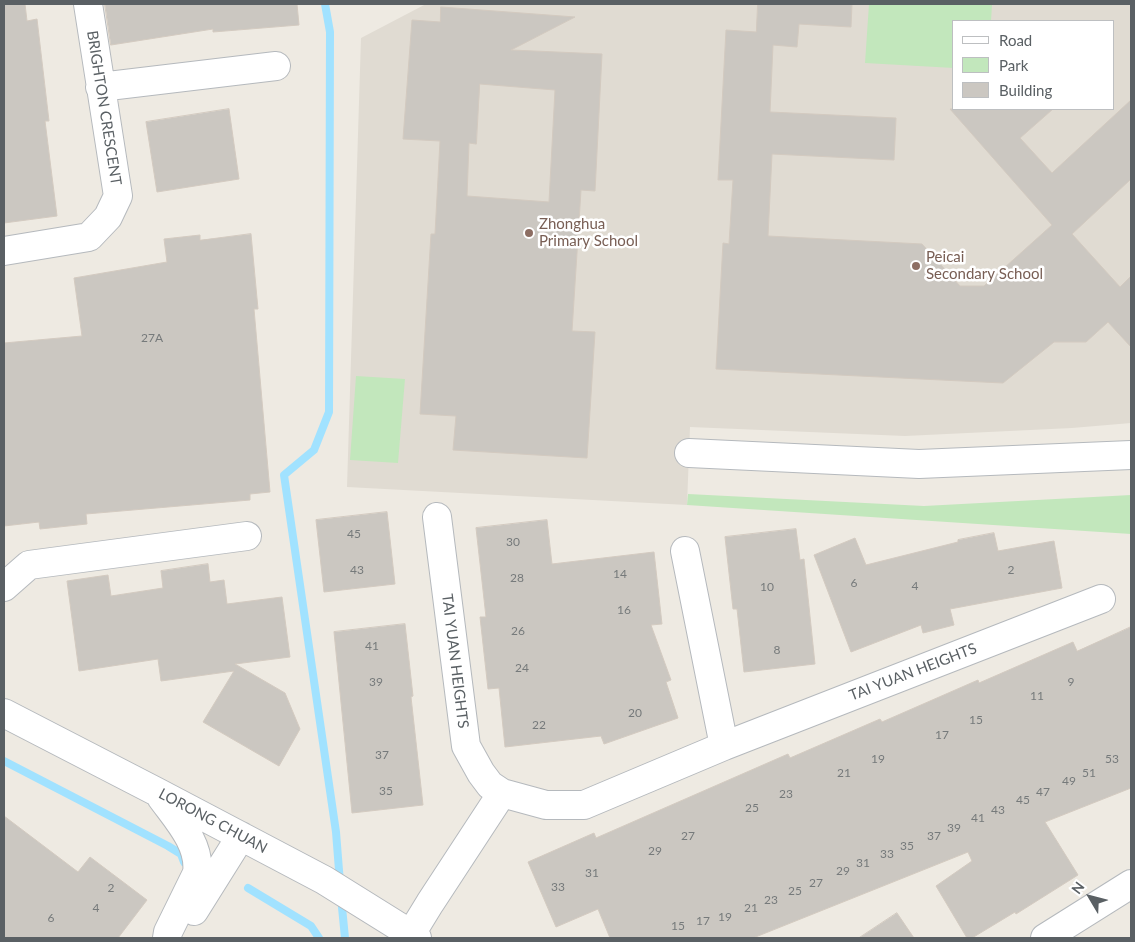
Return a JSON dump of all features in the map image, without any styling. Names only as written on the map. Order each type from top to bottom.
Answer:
[{"type":"street","name":"BRIGHTON CRESCENT","points":[[4,251],[89,237],[108,217],[118,196],[88,4]]},
{"type":"street","points":[[100,87],[276,66]]},
{"type":"street","points":[[689,453],[919,464],[1131,455]]},
{"type":"street","name":"TAI YUAN HEIGHTS","points":[[437,517],[466,746],[490,785],[502,793],[546,805],[584,805],[724,746],[1101,599]]},
{"type":"street","points":[[4,587],[29,565],[247,536]]},
{"type":"street","points":[[684,551],[724,746]]},
{"type":"street","name":"LORONG CHUAN","points":[[4,713],[327,882],[414,936]]},
{"type":"street","points":[[157,792],[185,829],[198,863],[197,872],[168,932],[167,938]]},
{"type":"street","points":[[414,936],[430,903],[502,793]]},
{"type":"street","points":[[174,938],[189,919],[242,836]]},
{"type":"street","points":[[1045,938],[1131,884]]},
{"type":"shaded area","points":[[426,4],[1131,4],[1131,423],[1072,428],[905,436],[690,427],[687,505],[347,487],[361,38]]},
{"type":"green space","points":[[869,4],[992,5],[991,20],[952,20],[952,68],[865,63]]},
{"type":"green space","points":[[356,376],[405,379],[398,463],[350,460]]},
{"type":"green space","points":[[688,494],[924,506],[1131,495],[1131,534],[687,505]]},
{"type":"building","points":[[4,4],[25,4],[27,21],[37,19],[49,121],[45,121],[57,216],[4,223]]},
{"type":"building","points":[[105,4],[297,4],[299,25],[213,32],[213,29],[111,45]]},
{"type":"building","points":[[758,4],[852,4],[851,27],[799,24],[797,47],[773,45],[770,112],[896,118],[894,160],[772,154],[768,236],[922,244],[960,286],[984,286],[1052,225],[950,109],[1052,110],[1020,138],[1052,173],[1131,100],[1131,179],[1072,234],[1120,287],[1131,276],[1131,347],[1108,322],[1086,342],[1054,342],[1003,383],[716,369],[723,243],[729,244],[733,180],[718,180],[726,30],[756,32]]},
{"type":"building","points":[[441,7],[575,17],[511,50],[602,54],[595,191],[581,190],[572,331],[595,332],[587,458],[453,450],[456,416],[420,414],[431,234],[435,234],[440,141],[403,139],[412,20],[440,22]],"holes":[[[480,84],[555,90],[549,202],[467,196],[469,143],[476,144]]]},
{"type":"building","points":[[229,109],[239,179],[157,192],[146,122]]},
{"type":"building","points":[[251,234],[258,309],[254,309],[270,492],[250,494],[250,500],[86,514],[87,524],[40,529],[39,522],[4,526],[4,343],[82,336],[74,278],[167,262],[164,239],[200,235],[200,240]]},
{"type":"building","points":[[387,512],[395,584],[324,592],[316,520]]},
{"type":"building","points":[[547,520],[552,564],[654,552],[662,624],[651,625],[671,680],[666,682],[678,718],[604,744],[601,736],[505,747],[499,688],[488,689],[480,617],[486,617],[476,528]]},
{"type":"building","points":[[796,529],[800,560],[804,559],[815,664],[744,672],[737,609],[733,609],[725,537]]},
{"type":"building","points":[[994,533],[998,551],[1054,541],[1062,588],[950,609],[954,625],[923,633],[921,625],[851,652],[814,555],[855,538],[866,565],[958,542],[958,540]]},
{"type":"building","points":[[208,564],[210,582],[224,580],[227,604],[282,597],[290,657],[235,664],[285,693],[300,729],[279,766],[203,722],[234,671],[161,681],[158,659],[79,671],[67,581],[108,575],[111,596],[163,588],[161,571]]},
{"type":"building","points":[[405,624],[423,805],[352,813],[334,632]]},
{"type":"building","points":[[1131,627],[1131,788],[1045,822],[1078,875],[1016,914],[1015,912],[972,938],[967,938],[936,886],[972,861],[968,852],[753,938],[610,938],[598,909],[556,927],[528,862],[594,833],[596,838],[788,754],[790,758],[880,719],[882,722],[978,680],[979,683],[1073,642],[1077,651]]},
{"type":"building","points":[[4,816],[78,872],[90,857],[147,900],[118,938],[4,938]]},
{"type":"building","points":[[897,913],[914,938],[859,938]]},
{"type":"waterway","points":[[325,4],[330,32],[329,412],[314,450],[284,475],[336,832],[340,883]]},
{"type":"waterway","points":[[4,761],[168,846],[181,854],[184,862]]},
{"type":"waterway","points":[[248,888],[311,926],[319,938]]},
{"type":"waterway","points":[[341,897],[345,938]]},
{"type":"place","name":"Zhonghua Primary School","points":[[529,233]]},
{"type":"place","name":"Peicai Secondary School","points":[[916,266]]}]
